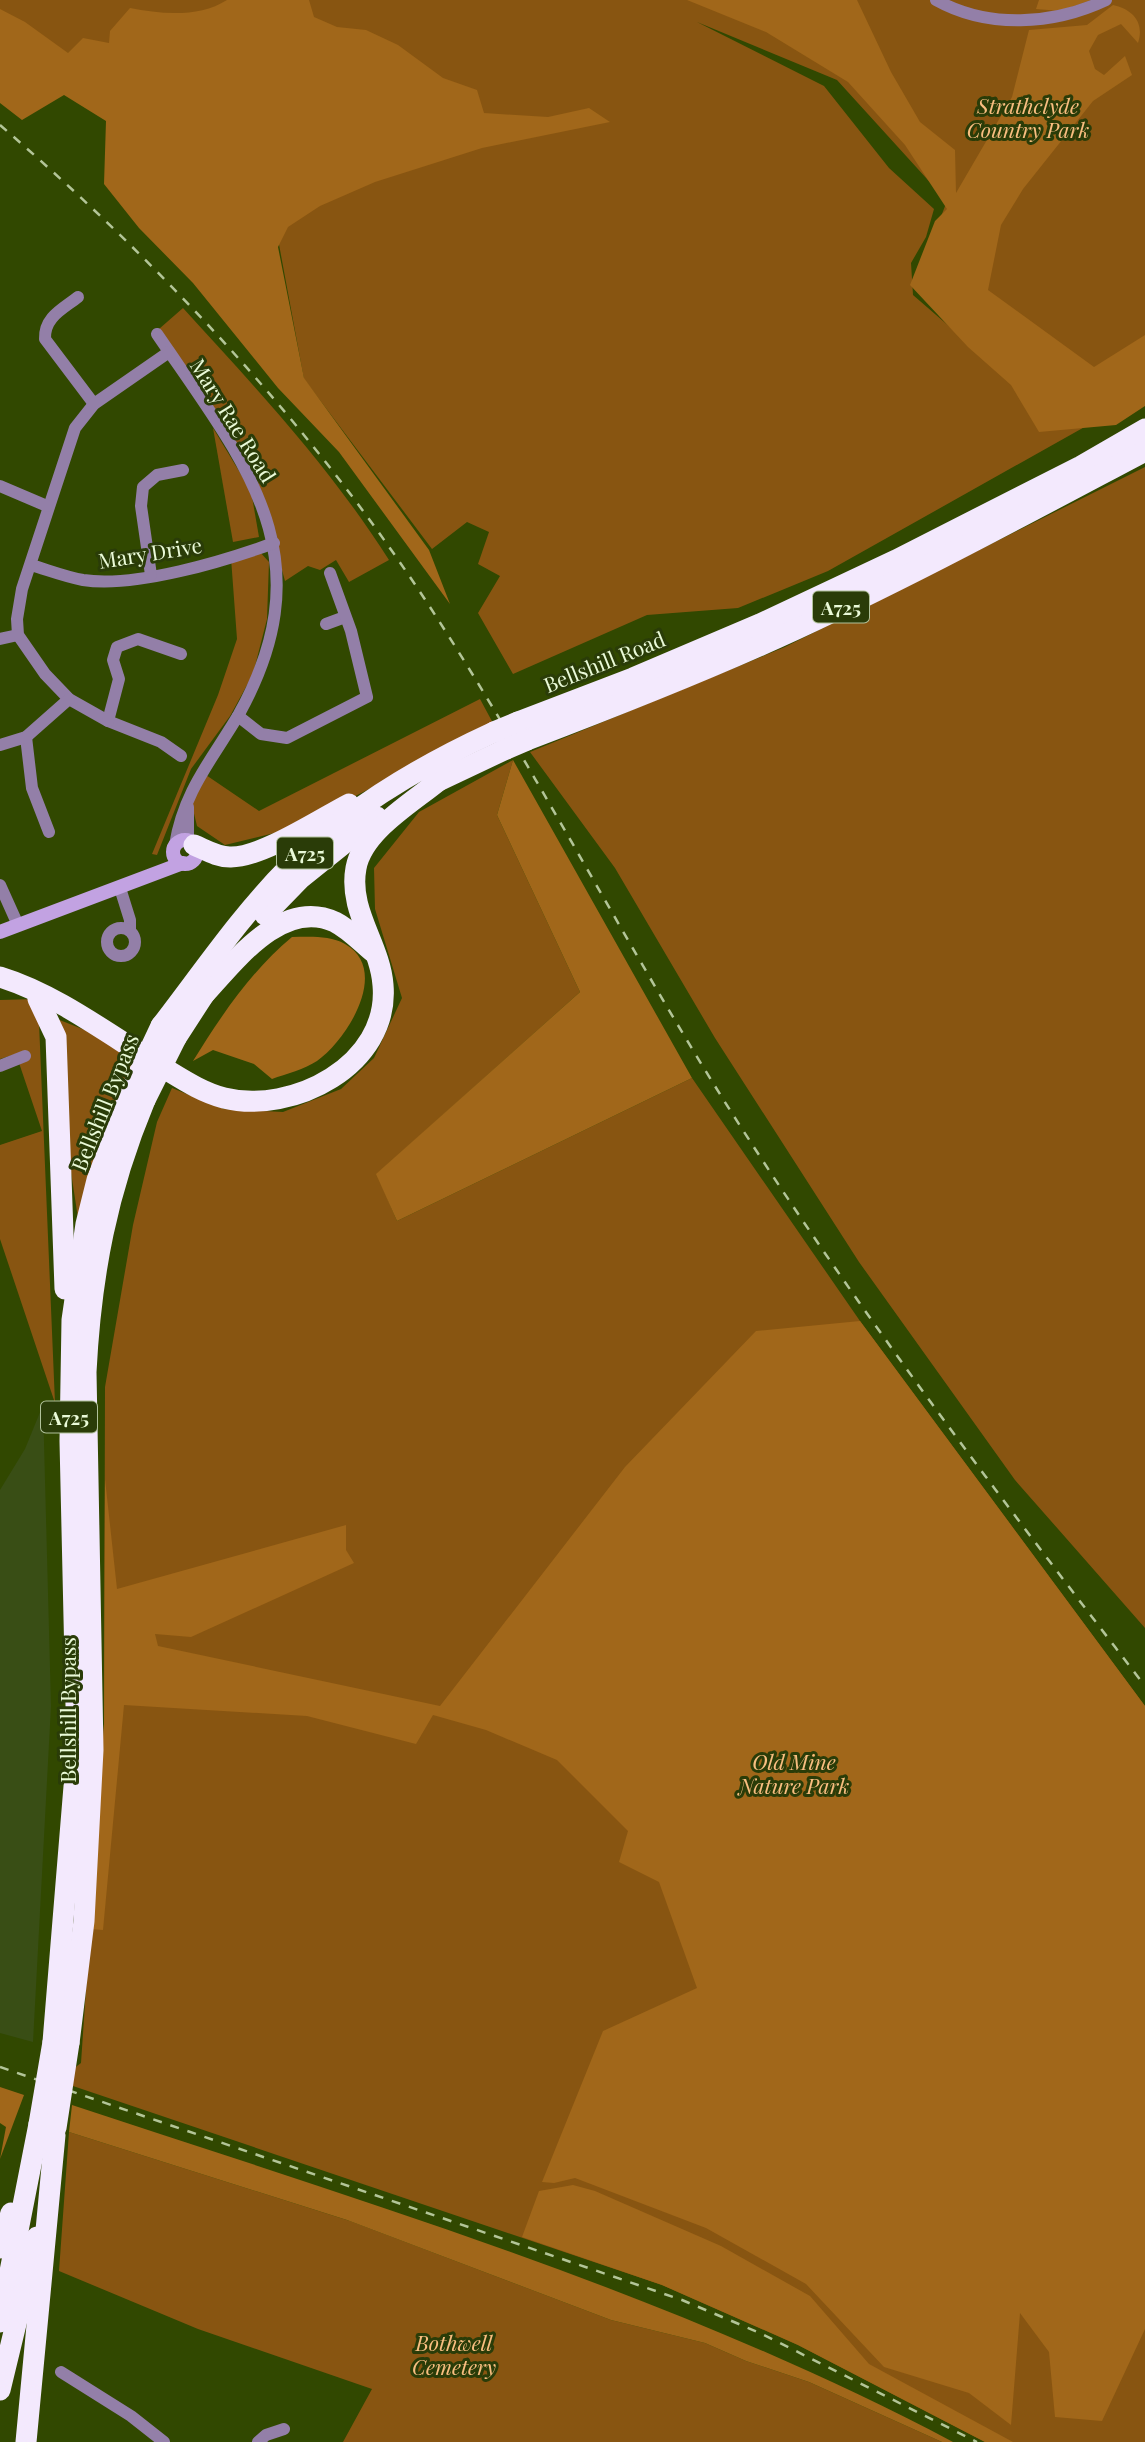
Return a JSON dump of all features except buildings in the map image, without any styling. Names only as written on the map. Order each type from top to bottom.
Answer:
[{"type":"highway","name":"Bellshill Road","points":[[169,1032],[198,1001],[252,929],[301,877],[349,837],[395,804],[500,741],[633,678],[760,624],[896,561],[1143,436]]},
{"type":"highway","name":"Bellshill Road","points":[[169,1032],[289,867],[370,801],[445,754],[500,741]]},
{"type":"highway","points":[[183,845],[232,858],[281,841],[445,754]]},
{"type":"highway","points":[[0,977],[27,985],[202,1091],[242,1101],[288,1098],[319,1087],[342,1071],[372,1034],[384,987],[377,956],[354,893],[356,867],[362,849],[373,833],[442,778]]},
{"type":"highway","points":[[198,1001],[257,938],[298,918],[317,917],[332,921],[377,956]]},
{"type":"highway","points":[[0,990],[60,1006]]},
{"type":"highway","points":[[38,999],[56,1037],[69,1368]]},
{"type":"highway","name":"Bellshill Bypass","points":[[61,2042],[77,1750],[69,1368],[76,1273],[104,1158],[169,1032]]},
{"type":"highway","name":"Bellshill Bypass","points":[[0,2390],[36,2242],[61,2042],[84,1921],[93,1750],[86,1372],[88,1332],[101,1232],[127,1142],[137,1096]]},
{"type":"highway","points":[[0,2248],[50,2129]]},
{"type":"highway","points":[[26,2442],[50,2129]]},
{"type":"highway","name":"Bellshill Bypass","points":[[0,2322],[50,2129]]},
{"type":"main road","points":[[0,932],[193,859],[183,845]]},
{"type":"main road","points":[[183,845],[176,860],[183,863]]},
{"type":"main road","points":[[158,872],[183,845]]},
{"type":"street","points":[[936,0],[955,11],[1020,22],[1081,12],[1106,0]]},
{"type":"street","points":[[78,297],[52,317],[45,339],[94,404]]},
{"type":"street","name":"Mary Rae Road","points":[[157,334],[252,478],[274,543],[277,576],[272,630],[257,674],[238,716],[191,788],[183,845]]},
{"type":"street","points":[[169,352],[94,404],[75,428],[47,506],[18,605],[18,635],[45,674],[69,699],[108,721],[161,742],[181,756]]},
{"type":"street","points":[[151,575],[141,506],[143,487],[157,475],[183,470]]},
{"type":"street","points":[[0,486],[47,506]]},
{"type":"street","name":"Mary Drive","points":[[31,565],[83,580],[151,575],[231,558],[274,543]]},
{"type":"street","points":[[238,716],[261,734],[287,738],[311,729],[367,697],[330,573]]},
{"type":"street","points":[[326,625],[345,617]]},
{"type":"street","points":[[0,639],[18,635]]},
{"type":"street","points":[[108,721],[119,679],[113,660],[117,647],[138,639],[181,654]]},
{"type":"street","points":[[0,745],[26,737],[69,699]]},
{"type":"street","points":[[26,737],[32,789],[49,832]]},
{"type":"street","points":[[0,885],[18,925]]},
{"type":"street","points":[[120,888],[130,920],[130,930]]},
{"type":"street","points":[[0,1066],[25,1056]]},
{"type":"street","points":[[61,2372],[131,2416],[164,2442]]},
{"type":"street","points":[[258,2442],[266,2434],[284,2429]]},
{"type":"shaded area","points":[[43,1405],[51,1706],[33,2042],[0,2033],[0,1490],[25,1449]]},
{"type":"green space","name":"Strathclyde Country Park","points":[[0,0],[1145,0],[1145,404],[1004,371],[935,232],[947,201],[837,80],[697,22],[824,86],[889,168],[934,209],[926,237],[911,263],[913,295],[1002,372],[1097,420],[828,571],[738,608],[647,615],[513,674],[478,613],[500,576],[478,564],[489,532],[467,522],[432,549],[304,379],[278,239],[0,16]]},
{"type":"green space","points":[[227,0],[309,0],[314,17],[337,27],[366,30],[398,45],[443,78],[477,90],[484,113],[548,117],[589,108],[610,122],[482,148],[375,182],[320,206],[288,227],[278,247],[304,378],[429,550],[450,604],[339,452],[278,388],[193,283],[139,228],[104,184],[106,121],[64,95],[22,120],[0,103],[0,9],[25,22],[68,53],[83,38],[109,43],[110,31],[130,8],[180,13],[204,10]]},
{"type":"green space","name":"Strathclyde Country Park","points":[[687,0],[857,0],[891,72],[920,122],[955,150],[956,193],[1012,97],[1029,30],[1087,25],[1113,5],[1131,13],[1140,29],[1138,43],[1121,24],[1098,35],[1089,51],[1095,69],[1104,75],[1125,56],[1132,75],[1093,101],[1023,189],[1001,225],[988,290],[1094,367],[1145,335],[1145,406],[1116,425],[1039,432],[1011,385],[968,347],[910,285],[935,221],[947,209],[905,145],[848,82],[766,32]]},
{"type":"green space","points":[[1039,0],[1091,0],[1060,11],[1036,9]]},
{"type":"green space","points":[[183,308],[317,461],[389,560],[349,582],[336,560],[320,570],[308,566],[285,581],[255,471],[159,329]]},
{"type":"green space","points":[[213,428],[251,491],[259,537],[233,542]]},
{"type":"green space","points":[[1145,467],[1145,1628],[1015,1480],[859,1262],[715,1038],[615,868],[530,752],[785,647]]},
{"type":"green space","points":[[259,551],[269,562],[267,619],[253,674],[230,716],[191,769],[157,855],[152,854],[218,695],[237,639],[231,558]]},
{"type":"green space","points":[[480,699],[494,725],[291,829],[225,845],[197,826],[191,801],[203,773],[259,811]]},
{"type":"green space","points":[[513,760],[497,815],[580,992],[377,1174],[397,1221],[692,1078],[860,1321],[1145,1706],[1145,2442],[985,2442],[798,2345],[662,2285],[70,2085],[73,2069],[81,2063],[104,1724],[105,1387],[133,1225],[157,1122],[172,1088],[224,1109],[283,1112],[341,1089],[374,1058],[402,998],[375,909],[374,868],[419,812]]},
{"type":"green space","points":[[513,760],[692,1078],[397,1221],[376,1174],[580,992],[497,815]]},
{"type":"green space","points":[[292,937],[332,939],[345,944],[358,956],[364,970],[364,987],[360,1004],[340,1038],[317,1061],[272,1079],[254,1064],[213,1050],[193,1061],[250,979]]},
{"type":"green space","points":[[38,999],[55,1403],[0,1239],[0,1145],[42,1131],[16,1054],[0,1059],[0,1000]]},
{"type":"green space","points":[[47,1015],[143,1053],[78,1218]]},
{"type":"green space","name":"Old Mine Nature Park","points":[[860,1321],[1145,1706],[1145,2329],[1102,2421],[1055,2417],[1049,2352],[1020,2313],[1011,2425],[969,2393],[884,2367],[806,2284],[706,2228],[575,2178],[554,2183],[542,2182],[603,2031],[697,1988],[659,1882],[619,1862],[628,1831],[557,1760],[486,1730],[433,1715],[416,1744],[307,1716],[124,1705],[103,1930],[90,1929],[104,1724],[105,1479],[117,1589],[346,1525],[346,1550],[354,1563],[191,1637],[155,1634],[158,1646],[440,1706],[625,1467],[756,1331]]},
{"type":"green space","points":[[0,2087],[24,2095],[0,2159],[6,2127],[0,2123]]},
{"type":"green space","points":[[72,2105],[408,2216],[630,2296],[847,2389],[953,2442],[942,2442],[809,2382],[746,2361],[705,2343],[611,2320],[347,2220],[69,2132]]},
{"type":"green space","name":"Bothwell Cemetery","points":[[69,2132],[350,2221],[611,2320],[705,2343],[746,2361],[809,2382],[942,2442],[343,2442],[372,2389],[198,2329],[59,2271]]},
{"type":"green space","points":[[573,2185],[595,2191],[721,2246],[810,2296],[869,2364],[1013,2442],[985,2442],[798,2345],[662,2285],[522,2237],[539,2191]]},
{"type":"railway","points":[[0,125],[119,234],[230,349],[334,473],[382,537],[467,665],[685,1038],[772,1175],[927,1397],[1145,1686]]},
{"type":"railway","points":[[0,2067],[682,2300],[760,2333],[977,2442]]}]
